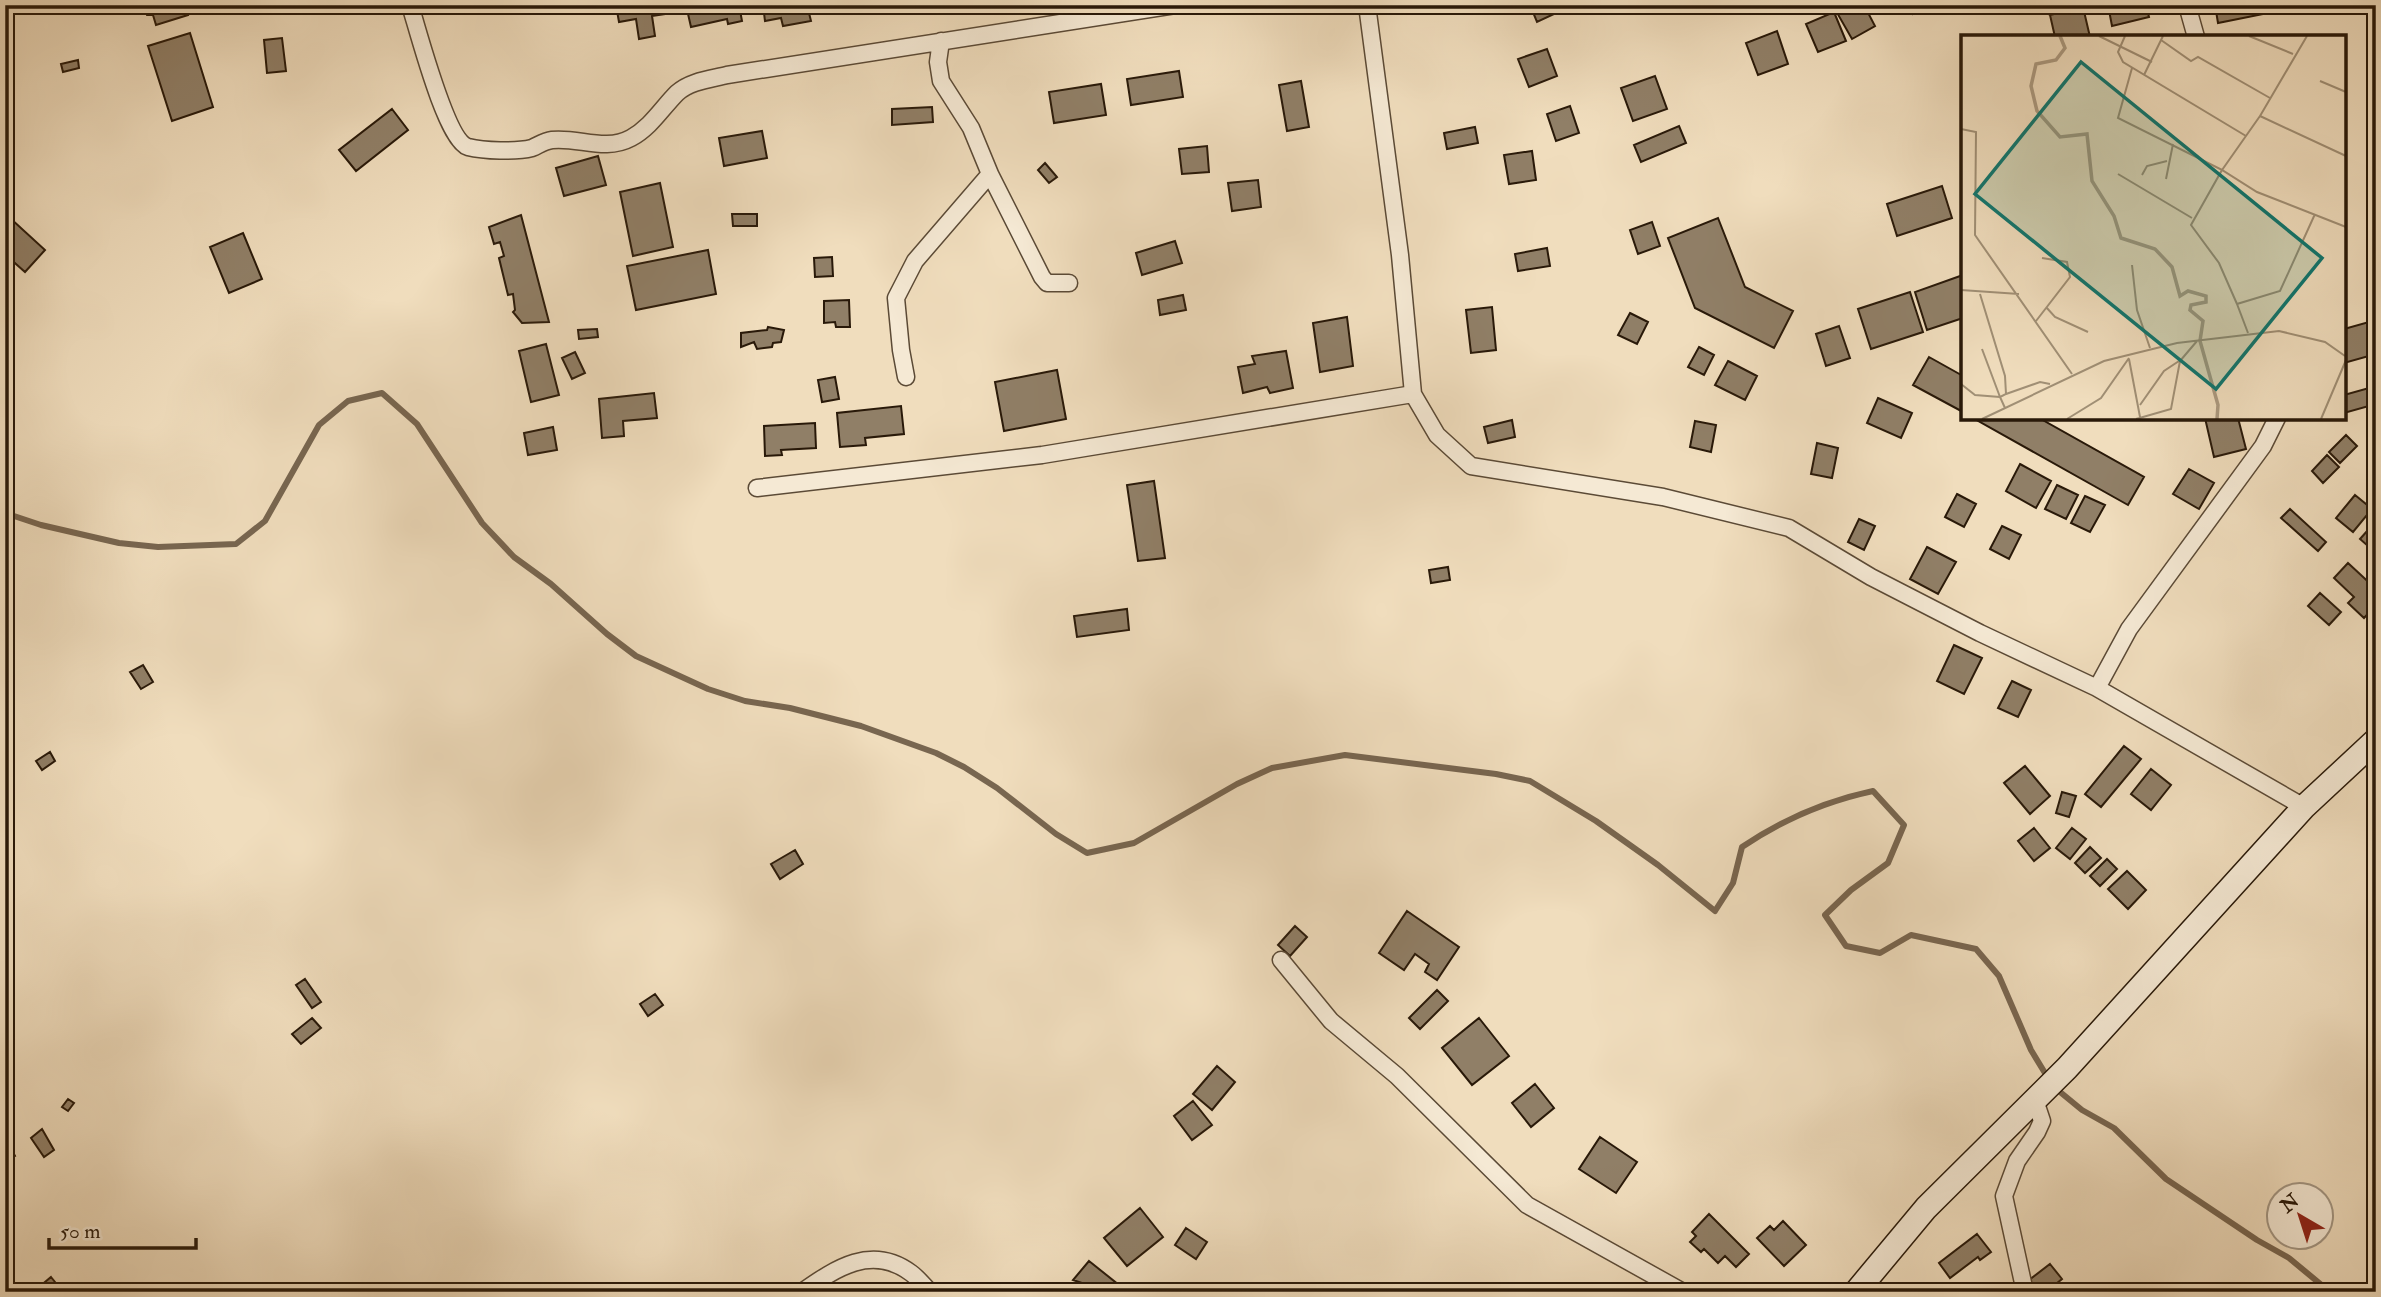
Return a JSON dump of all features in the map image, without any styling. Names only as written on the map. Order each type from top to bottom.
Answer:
[{"type":"street","points":[[410,5],[432,76],[457,138],[468,147],[490,150],[531,148],[556,139],[602,145],[618,143],[647,127],[678,92],[689,85],[727,75],[1175,5]]},
{"type":"street","points":[[1367,5],[1400,255],[1413,394],[1437,435],[1471,466],[1663,497],[1789,528],[1919,602],[2097,688],[2304,807]]},
{"type":"street","points":[[2187,5],[2195,35]]},
{"type":"street","points":[[941,41],[938,62],[941,81],[971,128],[990,174],[1042,277],[1047,283],[1069,283]]},
{"type":"street","points":[[906,377],[896,298],[915,261],[990,174]]},
{"type":"street","points":[[757,488],[1042,454],[1413,394]]},
{"type":"street","points":[[2097,688],[2129,629],[2263,446],[2276,420]]},
{"type":"street","points":[[1856,1292],[1926,1208],[2067,1068],[2304,807],[2376,740]]},
{"type":"street","points":[[1282,960],[1331,1021],[1397,1076],[1527,1205],[1684,1292]]},
{"type":"street","points":[[2025,1292],[2004,1196],[2017,1161],[2042,1121],[2040,1094]]},
{"type":"street","points":[[802,1292],[840,1268],[877,1258],[910,1272],[930,1292]]},
{"type":"building","points":[[143,5],[185,5],[188,15],[156,25],[153,15],[147,15]]},
{"type":"building","points":[[616,5],[664,5],[666,14],[652,16],[655,36],[639,39],[636,19],[619,22]]},
{"type":"building","points":[[686,5],[739,5],[742,21],[728,24],[727,19],[691,27]]},
{"type":"building","points":[[763,5],[841,5],[842,8],[809,13],[811,21],[783,26],[781,18],[765,21]]},
{"type":"building","points":[[1530,5],[1550,5],[1554,14],[1537,22]]},
{"type":"building","points":[[1847,5],[1864,5],[1875,26],[1852,39],[1836,11]]},
{"type":"building","points":[[1911,5],[1931,5],[1932,10],[1913,14]]},
{"type":"building","points":[[2047,5],[2084,5],[2049,14]]},
{"type":"building","points":[[2108,5],[2146,5],[2149,17],[2112,26]]},
{"type":"building","points":[[2215,5],[2308,5],[2218,23]]},
{"type":"building","points":[[2083,7],[2090,35],[2055,35],[2050,15]]},
{"type":"building","points":[[1834,12],[1846,41],[1818,52],[1806,24]]},
{"type":"building","points":[[1777,31],[1788,64],[1758,75],[1746,43]]},
{"type":"building","points":[[190,33],[213,107],[172,121],[148,46]]},
{"type":"building","points":[[282,38],[286,71],[267,73],[264,40]]},
{"type":"building","points":[[1547,49],[1557,76],[1529,87],[1518,59]]},
{"type":"building","points":[[78,60],[79,68],[63,72],[61,64]]},
{"type":"building","points":[[1179,71],[1183,97],[1131,105],[1127,79]]},
{"type":"building","points":[[1655,76],[1667,109],[1633,121],[1621,88]]},
{"type":"building","points":[[1301,81],[1309,127],[1287,131],[1279,85]]},
{"type":"building","points":[[1101,84],[1106,115],[1054,123],[1049,92]]},
{"type":"building","points":[[1570,106],[1579,133],[1556,141],[1547,114]]},
{"type":"building","points":[[932,107],[933,122],[892,125],[892,109]]},
{"type":"building","points":[[392,109],[408,130],[356,171],[339,150]]},
{"type":"building","points":[[1679,126],[1686,143],[1641,162],[1634,145]]},
{"type":"building","points":[[1475,127],[1478,143],[1447,149],[1444,133]]},
{"type":"building","points":[[762,131],[767,158],[724,166],[719,138]]},
{"type":"building","points":[[1207,146],[1209,172],[1182,174],[1179,149]]},
{"type":"building","points":[[1532,151],[1536,180],[1509,184],[1504,155]]},
{"type":"building","points":[[598,156],[606,185],[564,196],[556,168]]},
{"type":"building","points":[[1045,163],[1057,177],[1049,183],[1038,170]]},
{"type":"building","points":[[1258,180],[1261,207],[1232,211],[1228,183]]},
{"type":"building","points":[[660,183],[673,247],[633,256],[620,192]]},
{"type":"building","points":[[1942,186],[1952,218],[1897,236],[1887,204]]},
{"type":"building","points":[[732,214],[757,214],[757,226],[733,226]]},
{"type":"building","points":[[521,215],[549,322],[522,323],[513,312],[513,294],[508,295],[499,258],[504,256],[500,242],[494,244],[489,227]]},
{"type":"building","points":[[10,218],[45,250],[25,272],[5,257],[5,223]]},
{"type":"building","points":[[1718,218],[1745,287],[1793,311],[1774,348],[1695,308],[1668,238]]},
{"type":"building","points":[[1652,222],[1660,246],[1638,254],[1630,230]]},
{"type":"building","points":[[243,233],[262,279],[229,293],[210,247]]},
{"type":"building","points":[[1175,241],[1182,263],[1142,275],[1136,253]]},
{"type":"building","points":[[1547,248],[1550,266],[1518,271],[1515,254]]},
{"type":"building","points":[[708,250],[716,294],[636,310],[627,266]]},
{"type":"building","points":[[832,257],[833,276],[815,277],[814,258]]},
{"type":"building","points":[[1961,276],[1961,319],[1927,330],[1915,292]]},
{"type":"building","points":[[1910,292],[1923,332],[1871,349],[1858,309]]},
{"type":"building","points":[[1183,295],[1186,310],[1160,315],[1158,300]]},
{"type":"building","points":[[849,300],[850,327],[836,327],[835,322],[824,323],[824,301]]},
{"type":"building","points":[[1492,307],[1496,350],[1471,353],[1466,310]]},
{"type":"building","points":[[1630,313],[1648,322],[1637,344],[1618,335]]},
{"type":"building","points":[[1347,317],[1353,366],[1320,372],[1313,323]]},
{"type":"building","points":[[2376,320],[2376,354],[2346,362],[2346,328]]},
{"type":"building","points":[[1839,326],[1850,358],[1826,366],[1816,334]]},
{"type":"building","points":[[768,327],[784,330],[781,342],[773,343],[772,347],[757,349],[754,342],[741,347],[741,333],[767,330]]},
{"type":"building","points":[[597,329],[598,337],[579,339],[578,330]]},
{"type":"building","points":[[546,344],[559,395],[531,402],[519,351]]},
{"type":"building","points":[[1699,347],[1714,355],[1704,375],[1688,367]]},
{"type":"building","points":[[1286,351],[1293,388],[1270,393],[1267,387],[1243,393],[1238,367],[1255,364],[1252,356]]},
{"type":"building","points":[[575,352],[585,373],[572,379],[562,358]]},
{"type":"building","points":[[1929,357],[1961,375],[1961,411],[1913,385]]},
{"type":"building","points":[[1728,361],[1757,376],[1745,400],[1715,385]]},
{"type":"building","points":[[1057,370],[1066,419],[1004,431],[995,382]]},
{"type":"building","points":[[835,377],[839,399],[822,402],[818,380]]},
{"type":"building","points":[[2376,386],[2376,404],[2346,412],[2346,394]]},
{"type":"building","points":[[654,393],[657,418],[623,421],[624,436],[602,438],[599,399]]},
{"type":"building","points":[[1878,398],[1912,413],[1901,438],[1867,423]]},
{"type":"building","points":[[901,406],[904,434],[865,438],[866,445],[840,447],[837,413]]},
{"type":"building","points":[[1512,420],[1515,437],[1488,443],[1484,427]]},
{"type":"building","points":[[1977,420],[2043,420],[2144,477],[2128,505]]},
{"type":"building","points":[[2205,420],[2239,420],[2246,449],[2214,457]]},
{"type":"building","points":[[1695,421],[1716,425],[1711,452],[1690,447]]},
{"type":"building","points":[[815,423],[816,448],[781,450],[782,455],[765,456],[764,426]]},
{"type":"building","points":[[553,427],[557,450],[528,455],[524,433]]},
{"type":"building","points":[[2346,435],[2357,446],[2340,463],[2329,452]]},
{"type":"building","points":[[1817,443],[1838,448],[1832,478],[1811,474]]},
{"type":"building","points":[[2327,455],[2339,467],[2323,483],[2312,471]]},
{"type":"building","points":[[2020,464],[2051,481],[2036,508],[2006,491]]},
{"type":"building","points":[[2189,469],[2214,483],[2199,509],[2173,494]]},
{"type":"building","points":[[1154,481],[1165,558],[1138,561],[1127,485]]},
{"type":"building","points":[[2057,485],[2078,495],[2066,519],[2045,509]]},
{"type":"building","points":[[1957,494],[1976,504],[1964,527],[1945,517]]},
{"type":"building","points":[[2355,495],[2372,509],[2353,532],[2336,518]]},
{"type":"building","points":[[2085,496],[2105,505],[2090,532],[2071,523]]},
{"type":"building","points":[[2290,509],[2326,542],[2318,551],[2281,518]]},
{"type":"building","points":[[1859,519],[1875,526],[1864,550],[1848,542]]},
{"type":"building","points":[[2376,521],[2376,553],[2360,539]]},
{"type":"building","points":[[2002,526],[2021,535],[2009,559],[1990,549]]},
{"type":"building","points":[[1927,547],[1956,562],[1938,594],[1910,579]]},
{"type":"building","points":[[2348,563],[2376,589],[2376,605],[2364,618],[2348,603],[2354,597],[2334,578]]},
{"type":"building","points":[[1448,567],[1450,580],[1431,583],[1429,570]]},
{"type":"building","points":[[2320,593],[2341,612],[2329,625],[2308,606]]},
{"type":"building","points":[[1127,609],[1129,630],[1077,637],[1074,616]]},
{"type":"building","points":[[1954,645],[1982,658],[1964,694],[1937,681]]},
{"type":"building","points":[[143,665],[153,682],[141,689],[130,672]]},
{"type":"building","points":[[2012,681],[2031,690],[2018,717],[1998,708]]},
{"type":"building","points":[[2124,746],[2141,759],[2101,807],[2085,794]]},
{"type":"building","points":[[50,752],[55,761],[42,770],[36,761]]},
{"type":"building","points":[[2025,766],[2050,796],[2030,814],[2004,783]]},
{"type":"building","points":[[2151,769],[2171,785],[2151,810],[2131,794]]},
{"type":"building","points":[[2062,792],[2076,796],[2069,817],[2056,813]]},
{"type":"building","points":[[2034,828],[2050,848],[2034,861],[2018,841]]},
{"type":"building","points":[[2072,828],[2086,839],[2070,859],[2056,848]]},
{"type":"building","points":[[2090,847],[2101,858],[2085,873],[2075,863]]},
{"type":"building","points":[[795,850],[803,864],[780,879],[771,864]]},
{"type":"building","points":[[2107,859],[2117,869],[2100,886],[2090,876]]},
{"type":"building","points":[[2127,871],[2146,890],[2128,909],[2108,889]]},
{"type":"building","points":[[1407,911],[1459,947],[1437,980],[1425,972],[1429,964],[1415,954],[1404,970],[1379,953]]},
{"type":"building","points":[[1295,926],[1307,937],[1290,956],[1278,945]]},
{"type":"building","points":[[305,979],[321,1002],[312,1008],[296,985]]},
{"type":"building","points":[[1437,990],[1448,1001],[1420,1029],[1409,1018]]},
{"type":"building","points":[[655,994],[663,1005],[648,1016],[640,1004]]},
{"type":"building","points":[[312,1018],[321,1028],[301,1044],[292,1034]]},
{"type":"building","points":[[1479,1018],[1509,1056],[1472,1085],[1442,1048]]},
{"type":"building","points":[[1217,1066],[1235,1082],[1212,1110],[1193,1094]]},
{"type":"building","points":[[1535,1084],[1554,1108],[1531,1127],[1512,1103]]},
{"type":"building","points":[[68,1099],[74,1103],[68,1111],[62,1107]]},
{"type":"building","points":[[1193,1101],[1212,1125],[1192,1140],[1174,1116]]},
{"type":"building","points":[[42,1129],[54,1150],[44,1157],[31,1138]]},
{"type":"building","points":[[1600,1137],[1637,1162],[1616,1193],[1579,1169]]},
{"type":"building","points":[[7,1142],[15,1156],[5,1162],[5,1143]]},
{"type":"building","points":[[1140,1208],[1163,1237],[1127,1266],[1104,1238]]},
{"type":"building","points":[[1709,1214],[1749,1254],[1736,1267],[1725,1256],[1718,1263],[1704,1249],[1701,1252],[1690,1242],[1696,1236],[1692,1232]]},
{"type":"building","points":[[1783,1221],[1806,1245],[1784,1266],[1757,1238],[1770,1226],[1774,1230]]},
{"type":"building","points":[[1186,1228],[1207,1242],[1196,1259],[1175,1245]]},
{"type":"building","points":[[1977,1234],[1991,1252],[1980,1260],[1978,1257],[1950,1278],[1939,1263]]},
{"type":"building","points":[[1089,1261],[1119,1285],[1114,1292],[1080,1291],[1085,1284],[1073,1280]]},
{"type":"building","points":[[2050,1264],[2062,1279],[2046,1292],[2038,1292],[2029,1280]]},
{"type":"building","points":[[51,1277],[63,1292],[41,1292],[38,1288]]},
{"type":"waterway","points":[[5,513],[41,525],[119,543],[158,547],[236,544],[265,521],[319,425],[348,401],[382,393],[417,424],[482,523],[514,557],[551,584],[636,656],[708,689],[745,701],[790,708],[861,726],[936,753],[997,788],[1056,834],[1087,853],[1134,843],[1237,784],[1272,768],[1345,755],[1496,774],[1530,781],[1596,821],[1658,865],[1715,911],[1733,883],[1742,847],[1805,813],[1838,800],[1873,791],[1904,825],[1888,863],[1851,890],[1825,915],[1846,946],[1880,953],[1911,935],[1976,949],[1999,976],[2031,1050],[2048,1078]]},
{"type":"waterway","points":[[2054,1087],[2082,1110],[2114,1128],[2166,1179],[2257,1240],[2289,1258],[2330,1292]]}]
